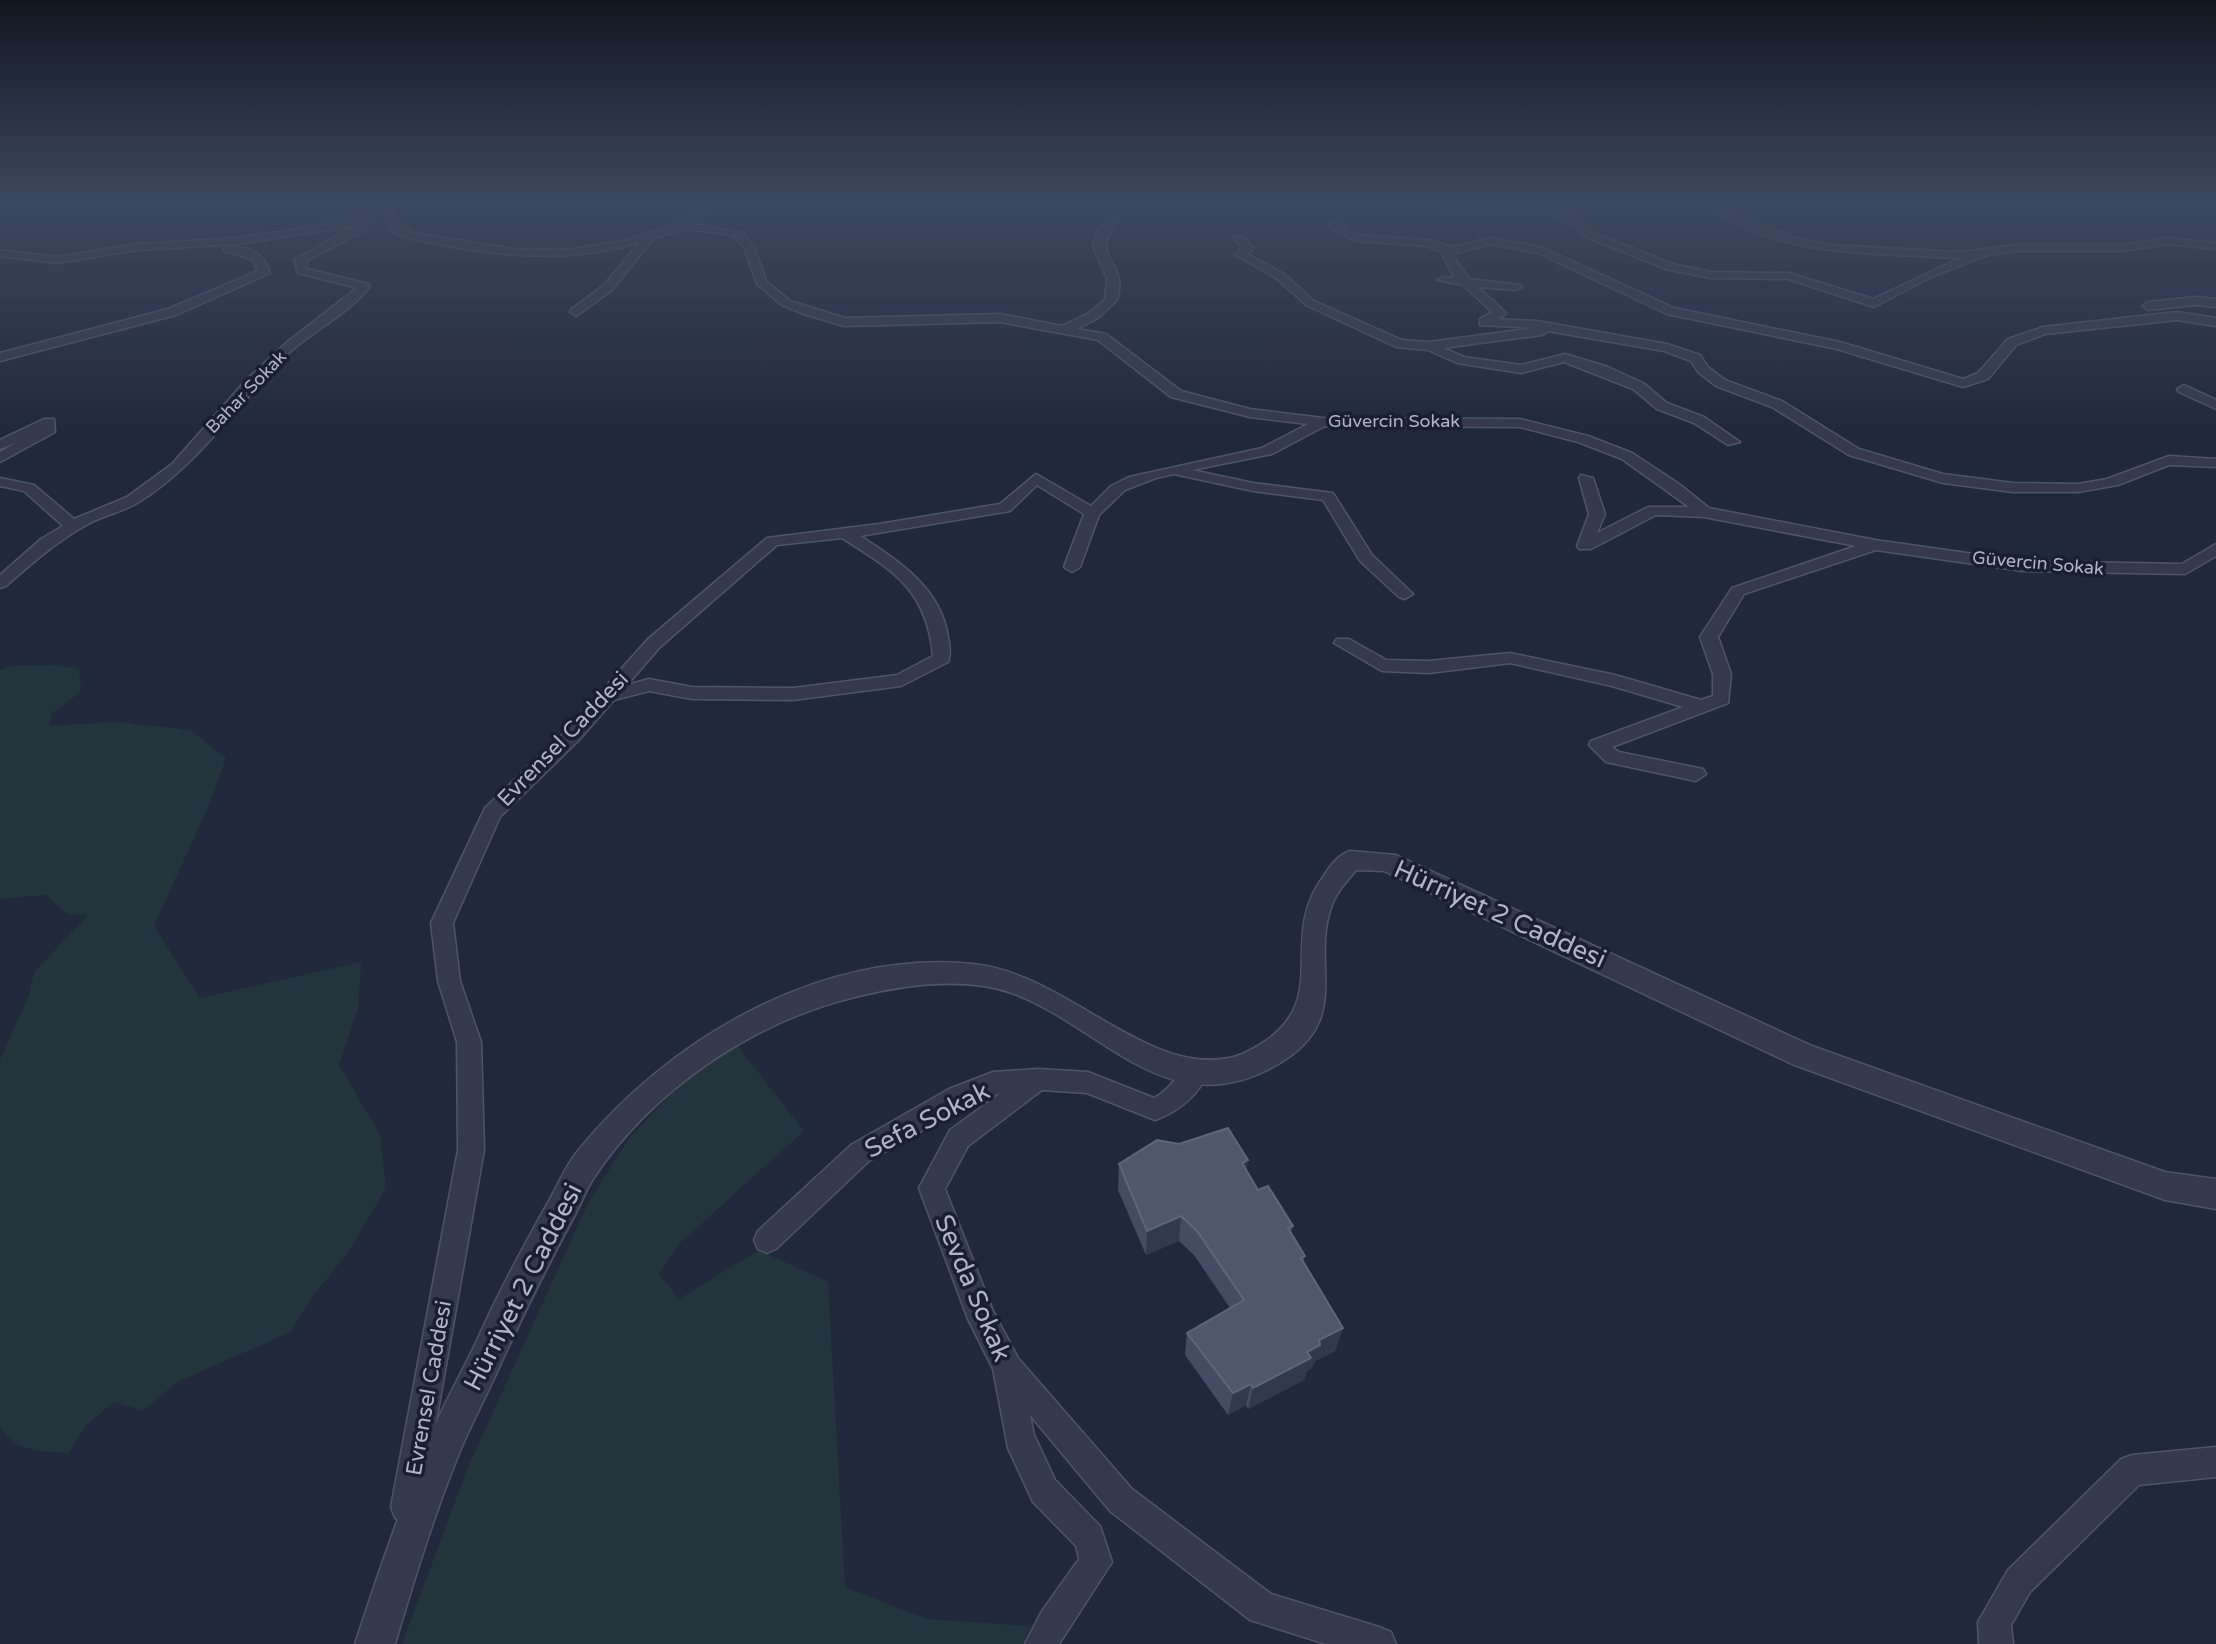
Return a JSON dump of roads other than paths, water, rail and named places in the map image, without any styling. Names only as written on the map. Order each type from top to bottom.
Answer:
[{"type":"street","points":[[0,357],[172,312],[255,279]]},
{"type":"street","name":"Bahar Sokak","points":[[0,583],[46,542],[73,526],[132,500],[177,467],[252,382],[364,286],[334,279]]},
{"type":"street","points":[[576,312],[596,301],[614,279]]},
{"type":"street","name":"Güvercin Sokak","points":[[760,279],[786,303],[844,322],[1000,318],[1102,337],[1176,394],[1250,413],[1323,422],[1520,423],[1583,439],[1627,456],[1674,487],[1704,512],[1875,545],[2023,566],[2127,571],[2185,569],[2216,549]]},
{"type":"street","points":[[1063,330],[1104,313],[1115,292],[1112,279]]},
{"type":"street","points":[[1283,279],[1310,303],[1400,344],[1429,346],[1542,331],[1537,325]]},
{"type":"street","points":[[1463,279],[1500,313],[1484,322],[1537,325],[1667,348],[1696,358],[1702,371],[1725,385],[1774,402],[1824,437],[1857,454],[1976,486],[2105,485],[2163,461],[2192,459],[2216,463]]},
{"type":"street","points":[[1602,279],[1671,311],[1712,317],[1840,346],[1963,383],[1983,376],[2012,342],[2043,331],[2158,318],[2216,322]]},
{"type":"street","points":[[1798,279],[1874,303],[1920,279]]},
{"type":"street","points":[[1443,280],[1516,287]]},
{"type":"street","points":[[2158,318],[2141,307],[2196,301],[2216,303]]},
{"type":"street","points":[[1429,346],[1461,360],[1521,369],[1565,358],[1603,370],[1638,386],[1662,406],[1699,420],[1733,442]]},
{"type":"street","points":[[2184,389],[2216,405]]},
{"type":"street","points":[[0,445],[49,422],[50,429],[0,458]]},
{"type":"street","points":[[1072,567],[1092,513],[1119,487],[1285,445],[1300,432],[1323,422]]},
{"type":"street","points":[[1176,471],[1253,487],[1328,496],[1366,558],[1405,594]]},
{"type":"street","name":"Evrensel Caddesi","points":[[379,1633],[420,1440],[471,1150],[469,1042],[449,981],[442,923],[492,813],[571,737],[654,643],[772,541],[1005,508],[1036,478],[1092,513]]},
{"type":"street","points":[[1586,478],[1597,514],[1585,546],[1653,510],[1704,512]]},
{"type":"street","points":[[0,482],[29,488],[73,526]]},
{"type":"street","points":[[606,696],[649,685],[692,693],[793,694],[901,680],[942,658],[941,628],[912,577],[844,532]]},
{"type":"street","points":[[1696,774],[1613,757],[1598,745],[1722,699],[1722,674],[1709,637],[1738,591],[1875,545]]},
{"type":"street","points":[[1343,643],[1382,665],[1429,667],[1510,658],[1615,681],[1703,707]]},
{"type":"street","name":"Hürriyet 2 Caddesi","points":[[379,1633],[444,1446],[522,1277],[585,1166],[640,1103],[736,1030],[781,1006],[825,991],[906,975],[992,976],[1027,988],[1163,1066],[1209,1076],[1235,1071],[1255,1061],[1303,1025],[1315,1002],[1314,942],[1319,905],[1350,860],[1387,862],[1802,1055],[2165,1186],[2216,1194]]},
{"type":"street","name":"Sefa Sokak","points":[[767,1240],[860,1153],[958,1097],[993,1083],[1038,1079],[1088,1083],[1155,1109],[1173,1101],[1196,1073]]},
{"type":"street","name":"Sevda Sokak","points":[[1038,1079],[959,1138],[932,1188],[982,1319],[1007,1366],[1019,1437],[1044,1491],[1089,1537],[1096,1562],[1078,1593],[1052,1620],[1042,1644]]},
{"type":"street","points":[[1007,1366],[1121,1500],[1262,1608],[1379,1644]]},
{"type":"street","points":[[1996,1644],[1994,1622],[2019,1581],[2132,1470],[2216,1462]]}]
